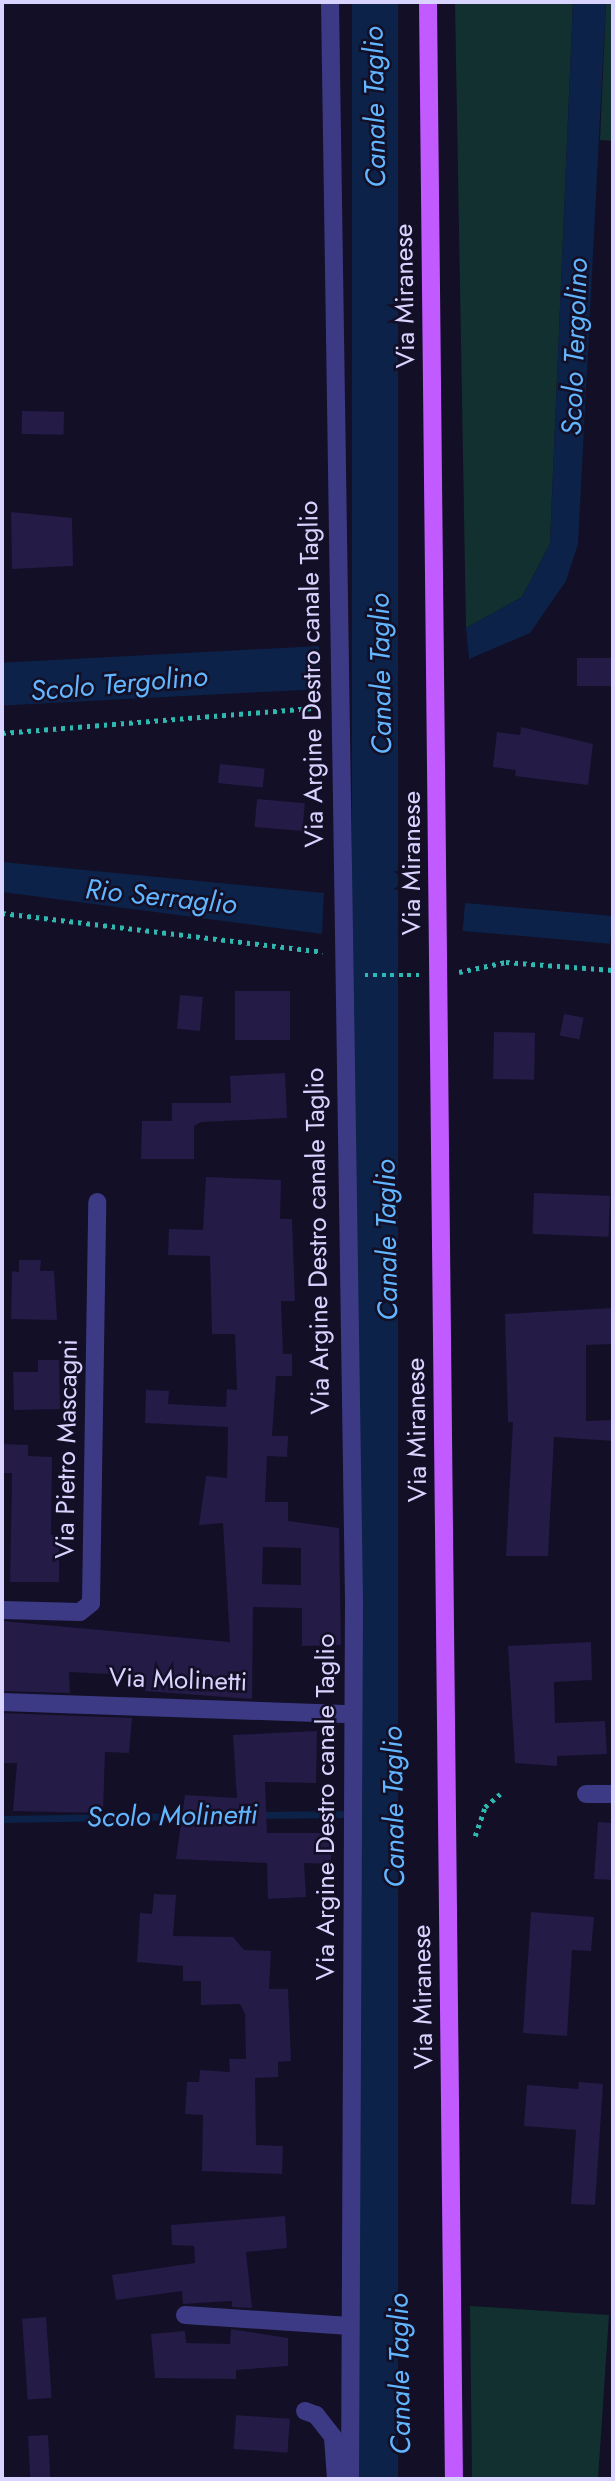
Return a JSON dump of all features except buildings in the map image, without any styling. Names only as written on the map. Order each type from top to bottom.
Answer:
[{"type":"main road","name":"Via Miranese","points":[[428,2],[430,975],[454,2479]]},
{"type":"street","name":"Via Argine Destro canale Taglio","points":[[330,2],[336,706],[345,955],[341,1097],[352,1714],[350,2479]]},
{"type":"street","name":"Via Pietro Mascagni","points":[[2,1610],[80,1612],[91,1603],[97,1202]]},
{"type":"street","name":"Via Molinetti","points":[[2,1702],[352,1714]]},
{"type":"street","points":[[586,1794],[613,1794]]},
{"type":"street","points":[[185,2315],[349,2326]]},
{"type":"street","points":[[305,2412],[316,2414],[333,2437],[336,2479]]},
{"type":"path","points":[[2,733],[336,706]]},
{"type":"path","points":[[2,913],[345,955]]},
{"type":"path","points":[[356,975],[430,975],[482,962],[613,970]]},
{"type":"path","points":[[475,1836],[485,1807],[500,1794]]},
{"type":"green space","points":[[455,2],[573,2],[550,544],[522,597],[466,628]]},
{"type":"green space","points":[[606,2],[613,2],[613,141],[600,140]]},
{"type":"green space","points":[[470,2306],[609,2315],[598,2479],[472,2479]]},
{"type":"water","name":"Canale Taglio","points":[[352,2],[398,2],[398,2479],[352,2479]]},
{"type":"water","name":"Scolo Tergolino","points":[[573,2],[606,2],[578,544],[566,581],[530,633],[469,659],[466,628],[522,597],[550,544]]},
{"type":"water","name":"Scolo Tergolino","points":[[319,646],[321,689],[4,706],[2,663]]},
{"type":"water","name":"Rio Serraglio","points":[[2,862],[324,893],[322,934],[2,892]]},
{"type":"water","points":[[465,903],[612,916],[610,944],[463,931]]},
{"type":"waterway","name":"Scolo Molinetti","points":[[258,1815],[342,1814]]},
{"type":"waterway","name":"Scolo Molinetti","points":[[2,1819],[190,1816]]}]
